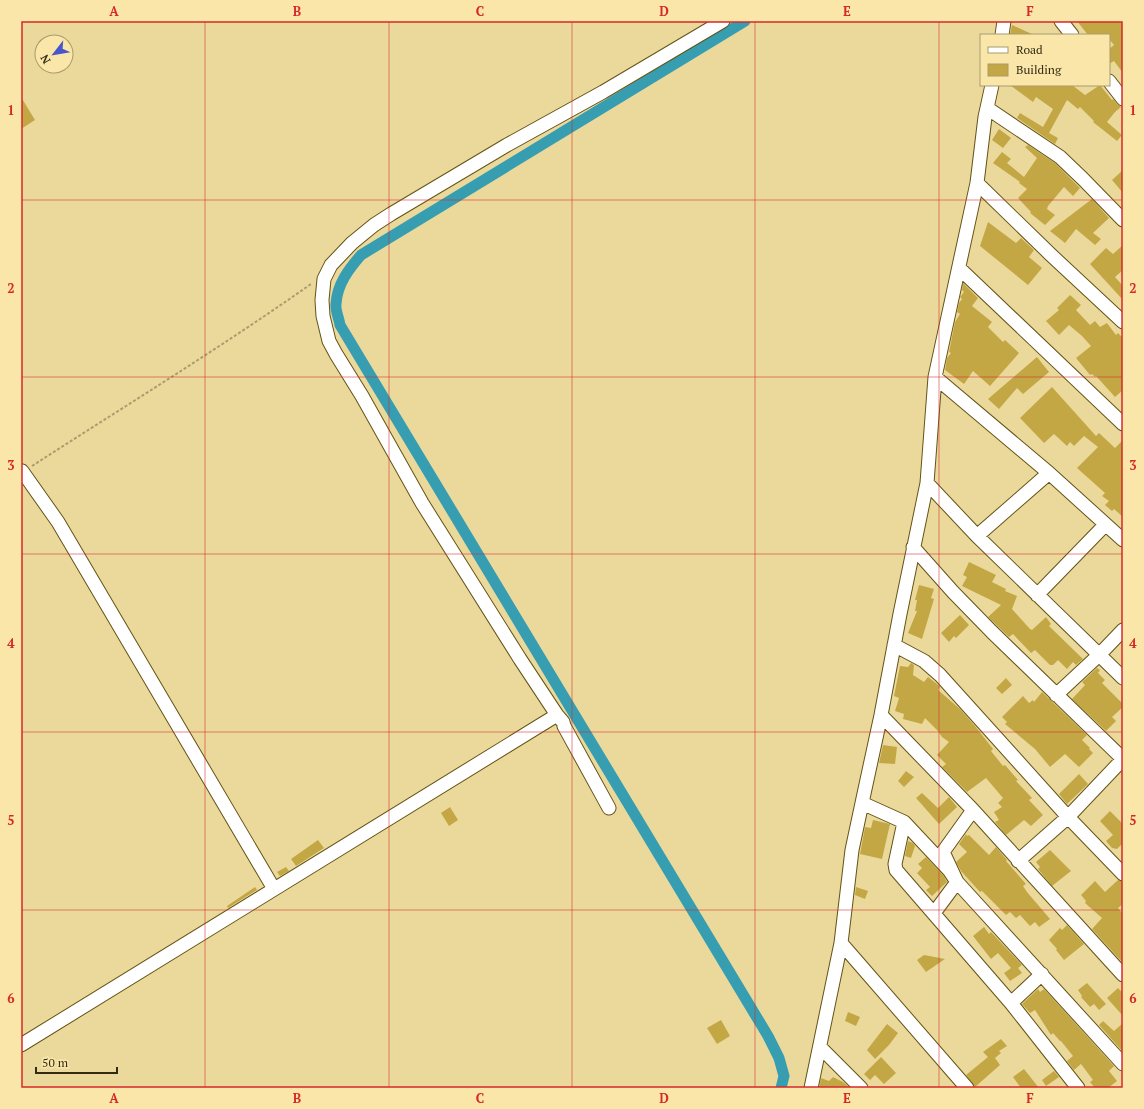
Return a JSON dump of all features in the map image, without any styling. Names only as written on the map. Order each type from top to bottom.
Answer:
[{"type":"street","points":[[609,808],[564,726],[564,723],[557,715],[520,659],[422,503],[362,396],[336,354],[329,341],[323,316],[323,288],[326,275],[331,265],[352,243],[374,225],[507,145],[603,92],[723,21]]},
{"type":"street","points":[[1002,34],[1004,21]]},
{"type":"street","points":[[1110,82],[1123,99]]},
{"type":"street","points":[[810,1088],[820,1047],[841,943],[852,850],[881,715],[913,547],[927,483],[935,377],[977,183],[987,108],[992,86]]},
{"type":"street","points":[[987,108],[1060,157],[1123,220]]},
{"type":"street","points":[[977,183],[1123,322]]},
{"type":"street","points":[[959,268],[1123,424]]},
{"type":"street","points":[[935,377],[1049,473],[1123,540]]},
{"type":"street","points":[[22,471],[58,522],[274,889]]},
{"type":"street","points":[[977,536],[1049,473]]},
{"type":"street","points":[[927,483],[977,536],[1123,678]]},
{"type":"street","points":[[1037,595],[1105,525]]},
{"type":"street","points":[[913,547],[953,592],[1056,695],[1123,759],[1068,817],[1018,861]]},
{"type":"street","points":[[1056,695],[1099,655],[1123,630]]},
{"type":"street","points":[[894,645],[924,661],[940,675],[1068,817],[1123,874]]},
{"type":"street","points":[[21,1044],[557,715]]},
{"type":"street","points":[[881,715],[973,810],[1123,975]]},
{"type":"street","points":[[862,803],[904,822],[1123,1064]]},
{"type":"street","points":[[957,882],[943,852],[973,810]]},
{"type":"street","points":[[904,822],[895,868],[1011,1003],[1078,1088]]},
{"type":"street","points":[[934,913],[957,882]]},
{"type":"street","points":[[841,943],[967,1088]]},
{"type":"street","points":[[1011,1003],[1042,974]]},
{"type":"street","points":[[820,1047],[861,1088]]},
{"type":"path","points":[[22,471],[245,330],[326,275]]},
{"type":"building","points":[[1077,21],[1123,21],[1123,73],[1114,61],[1110,63],[1110,48],[1114,45],[1110,40],[1110,34],[1087,34]]},
{"type":"building","points":[[1012,25],[1032,34],[1010,34]]},
{"type":"building","points":[[1011,86],[1073,86],[1085,95],[1101,86],[1112,100],[1113,99],[1121,107],[1107,122],[1122,135],[1117,141],[1093,122],[1094,121],[1080,107],[1078,109],[1067,100],[1049,133],[1058,138],[1055,144],[1017,118],[1020,113],[1043,127],[1053,109],[1036,97],[1033,102]]},
{"type":"building","points":[[21,97],[35,120],[21,129]]},
{"type":"building","points":[[999,129],[1011,138],[1003,148],[992,140]]},
{"type":"building","points":[[1028,145],[1055,163],[1080,188],[1073,196],[1064,187],[1048,206],[1047,209],[1055,215],[1045,225],[1030,213],[1031,212],[1018,198],[1027,189],[1019,183],[1020,182],[993,163],[1002,152],[1011,159],[1007,163],[1024,177],[1037,158],[1025,147]]},
{"type":"building","points":[[1123,170],[1123,193],[1112,180]]},
{"type":"building","points":[[1092,199],[1109,218],[1093,233],[1101,239],[1095,245],[1076,229],[1065,243],[1050,231]]},
{"type":"building","points":[[988,222],[1016,243],[1021,238],[1034,250],[1029,257],[1042,268],[1028,285],[980,246]]},
{"type":"building","points":[[1123,245],[1123,270],[1115,277],[1123,286],[1123,300],[1090,264],[1106,248],[1113,254]]},
{"type":"building","points":[[963,283],[978,298],[972,306],[992,322],[988,327],[1003,342],[1005,340],[1019,353],[990,386],[973,371],[964,384],[945,370],[947,358],[951,353],[949,352],[955,322],[960,314],[957,312],[959,303],[962,299],[960,297],[964,292],[962,290]]},
{"type":"building","points":[[1070,295],[1081,305],[1076,310],[1090,325],[1095,321],[1100,327],[1107,323],[1116,335],[1118,333],[1123,338],[1123,390],[1115,397],[1096,376],[1095,377],[1092,374],[1090,375],[1076,358],[1091,346],[1082,336],[1069,325],[1059,335],[1046,321],[1059,310],[1057,308]]},
{"type":"building","points":[[1037,357],[1049,372],[1023,394],[1017,388],[999,409],[988,399]]},
{"type":"building","points":[[1052,387],[1096,436],[1099,433],[1115,448],[1123,440],[1123,517],[1114,509],[1112,511],[1105,505],[1109,501],[1102,496],[1105,493],[1077,468],[1098,447],[1084,436],[1074,446],[1070,442],[1067,446],[1054,434],[1044,443],[1020,418]]},
{"type":"building","points":[[969,562],[996,575],[992,582],[1006,589],[1005,591],[1017,596],[1012,609],[1030,629],[1032,630],[1046,617],[1051,624],[1049,626],[1083,659],[1076,665],[1073,662],[1067,669],[1058,660],[1053,665],[1050,665],[1035,650],[1031,653],[1013,634],[1009,637],[988,617],[1001,605],[962,586],[967,577],[963,575]]},
{"type":"building","points":[[919,585],[934,589],[931,598],[934,599],[922,639],[908,633],[917,611],[915,611],[917,600],[915,600]]},
{"type":"building","points":[[960,615],[969,625],[956,638],[954,636],[949,642],[941,633]]},
{"type":"building","points":[[911,663],[914,665],[913,675],[924,682],[928,677],[940,687],[938,690],[960,709],[975,726],[993,749],[991,751],[1003,766],[1005,765],[1018,780],[1016,781],[1032,798],[1029,800],[1043,815],[1031,826],[1024,820],[1006,835],[995,822],[999,820],[994,812],[1002,807],[998,803],[1003,798],[986,778],[967,792],[942,767],[946,764],[937,755],[949,742],[942,737],[925,718],[922,724],[903,719],[904,714],[895,711],[899,698],[894,696],[900,666],[908,667]]},
{"type":"building","points":[[1097,668],[1100,670],[1098,673],[1105,680],[1102,683],[1123,704],[1123,707],[1112,717],[1116,721],[1106,731],[1072,699],[1085,685],[1082,682]]},
{"type":"building","points":[[1006,678],[1012,685],[1002,694],[996,688]]},
{"type":"building","points":[[1042,692],[1087,735],[1082,740],[1093,753],[1079,767],[1065,754],[1050,767],[1035,749],[1005,724],[1007,722],[1002,717],[1023,696],[1029,703],[1033,700],[1034,702]]},
{"type":"building","points":[[883,745],[897,747],[895,764],[879,763]]},
{"type":"building","points":[[906,771],[914,777],[904,787],[898,781]]},
{"type":"building","points":[[1079,774],[1088,784],[1067,804],[1059,794]]},
{"type":"building","points":[[922,793],[938,808],[949,797],[957,807],[939,824],[916,798]]},
{"type":"building","points":[[450,807],[458,820],[449,826],[441,813]]},
{"type":"building","points":[[1110,811],[1123,824],[1123,843],[1117,849],[1112,848],[1106,841],[1113,835],[1100,821]]},
{"type":"building","points":[[873,820],[890,824],[882,859],[860,854],[865,827],[871,828]]},
{"type":"building","points":[[966,834],[967,836],[969,835],[989,855],[996,847],[1026,884],[1023,886],[1027,892],[1050,919],[1039,927],[1035,922],[1030,926],[1020,915],[1016,918],[1010,912],[1006,915],[982,891],[980,892],[961,871],[956,862],[967,852],[959,844]]},
{"type":"building","points":[[318,840],[324,848],[296,866],[291,859]]},
{"type":"building","points":[[908,841],[913,843],[915,846],[911,858],[905,856]]},
{"type":"building","points":[[1050,850],[1071,871],[1052,886],[1038,869],[1040,867],[1036,862]]},
{"type":"building","points":[[926,857],[943,875],[947,882],[932,896],[926,890],[930,887],[917,873],[922,868],[918,864]]},
{"type":"building","points":[[286,867],[289,871],[280,876],[277,872]]},
{"type":"building","points":[[1118,880],[1123,882],[1123,904],[1118,908],[1123,914],[1123,963],[1092,929],[1102,918],[1085,903],[1086,901],[1081,895],[1095,881],[1105,892]]},
{"type":"building","points":[[255,887],[257,890],[228,908],[227,906]]},
{"type":"building","points":[[856,887],[868,891],[865,899],[855,895]]},
{"type":"building","points":[[1067,925],[1084,944],[1064,960],[1049,940],[1060,928],[1062,930]]},
{"type":"building","points":[[984,927],[989,934],[991,932],[1022,965],[1018,968],[1022,973],[1010,981],[1004,973],[1011,968],[998,953],[991,959],[973,936]]},
{"type":"building","points":[[924,955],[945,959],[926,972],[917,960]]},
{"type":"building","points":[[1087,983],[1106,1004],[1099,1010],[1094,1004],[1090,1007],[1081,997],[1082,996],[1078,990]]},
{"type":"building","points":[[1118,988],[1123,993],[1123,1016],[1107,998]]},
{"type":"building","points":[[1038,989],[1040,992],[1044,989],[1114,1066],[1109,1071],[1117,1081],[1108,1088],[1095,1088],[1090,1082],[1093,1080],[1081,1064],[1074,1070],[1067,1061],[1073,1056],[1053,1033],[1051,1035],[1035,1010],[1030,1013],[1022,1004]]},
{"type":"building","points":[[848,1012],[860,1017],[856,1026],[845,1021]]},
{"type":"building","points":[[721,1020],[730,1036],[717,1044],[707,1028]]},
{"type":"building","points":[[1103,1021],[1114,1031],[1123,1023],[1123,1052],[1099,1025]]},
{"type":"building","points":[[887,1024],[898,1033],[889,1045],[875,1059],[867,1050]]},
{"type":"building","points":[[1001,1039],[1007,1046],[999,1051],[1001,1053],[995,1058],[1000,1065],[975,1087],[966,1075],[988,1057],[983,1052]]},
{"type":"building","points":[[881,1057],[896,1073],[884,1084],[875,1075],[870,1080],[864,1074]]},
{"type":"building","points":[[1024,1069],[1039,1088],[1021,1088],[1013,1077]]},
{"type":"building","points":[[1054,1071],[1059,1077],[1046,1086],[1042,1080]]},
{"type":"building","points":[[833,1077],[843,1082],[850,1088],[819,1088],[821,1078],[829,1081]]},
{"type":"waterway","points":[[745,21],[361,255],[348,271],[341,283],[336,306],[340,325],[768,1036],[779,1058],[784,1076],[781,1088]]}]
